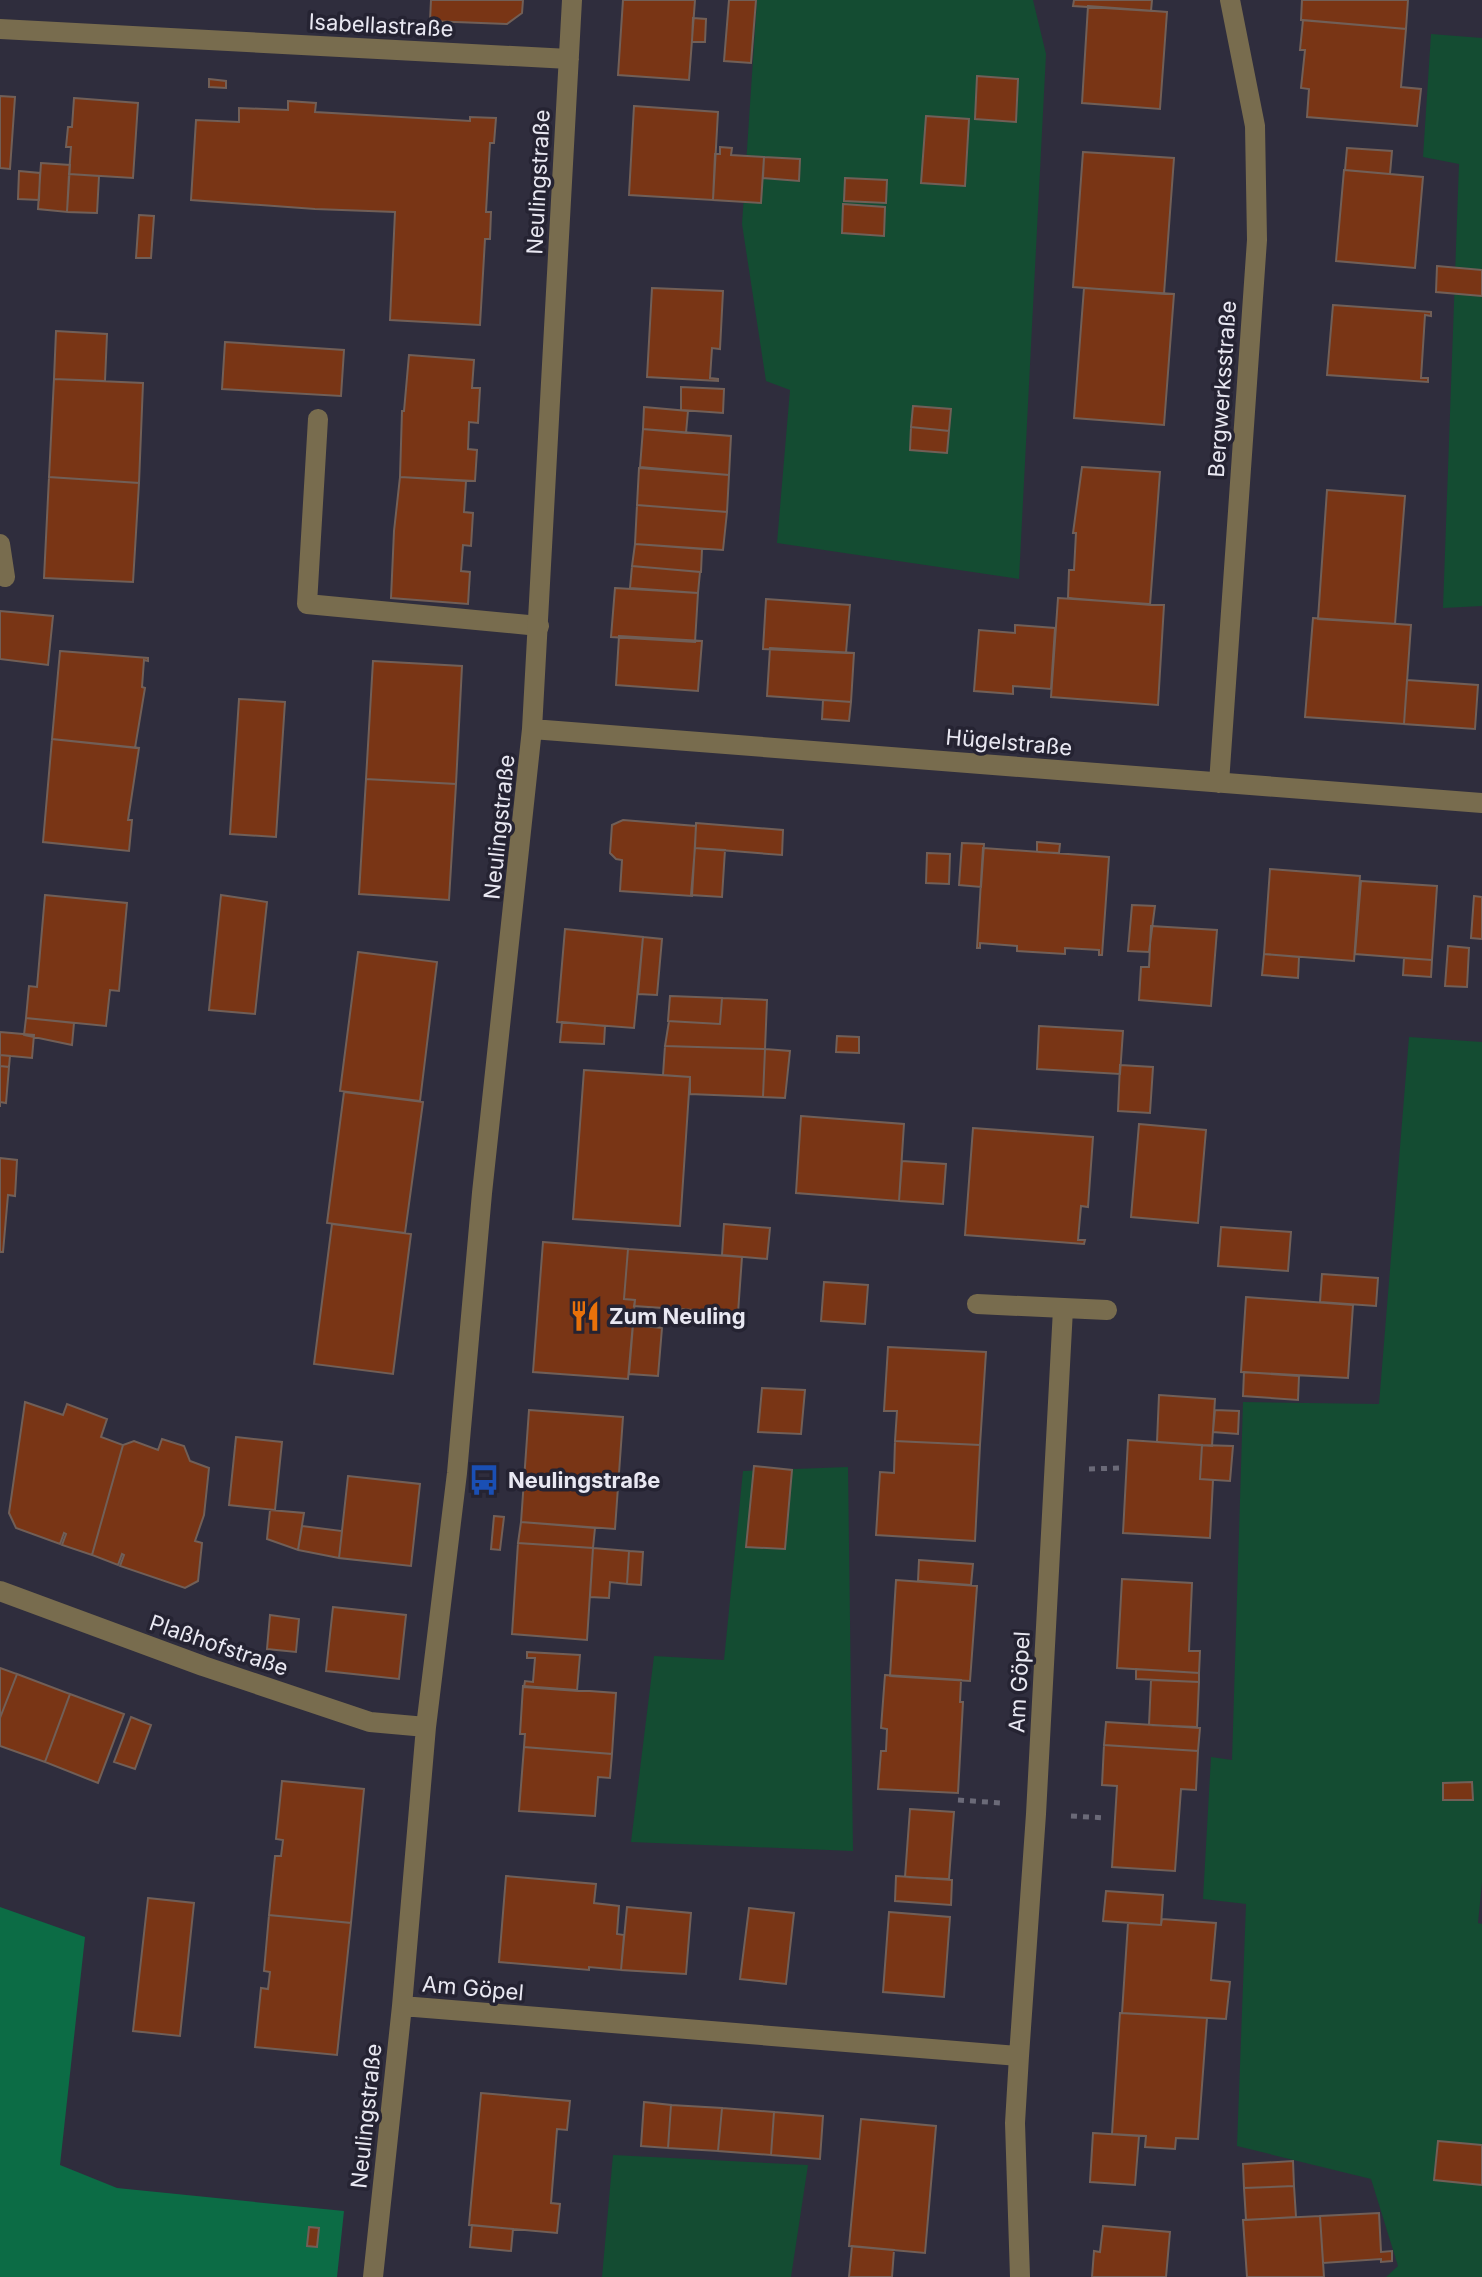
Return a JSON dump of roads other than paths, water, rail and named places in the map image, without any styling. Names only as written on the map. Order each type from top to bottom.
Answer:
[{"type":"street","name":"Neulingstraße","points":[[373,2277],[402,2006],[426,1727],[457,1473],[482,1193],[532,729],[572,0]]},
{"type":"street","name":"Bergwerksstraße","points":[[1219,783],[1257,240],[1255,126],[1230,0]]},
{"type":"street","name":"Isabellastraße","points":[[0,29],[569,59]]},
{"type":"street","points":[[318,419],[307,604],[539,626]]},
{"type":"street","points":[[0,544],[5,577]]},
{"type":"street","name":"Hügelstraße","points":[[532,729],[1482,803]]},
{"type":"street","points":[[977,1304],[1107,1310]]},
{"type":"street","name":"Am Göpel","points":[[1020,2277],[1015,2123],[1037,1805],[1063,1309]]},
{"type":"street","name":"Plaßhofstraße","points":[[0,1591],[203,1666],[370,1722],[426,1727]]},
{"type":"street","name":"Am Göpel","points":[[402,2006],[1019,2056]]},
{"type":"place","name":"Zum Neuling","points":[[585,1316]]},
{"type":"place","name":"Neulingstraße","points":[[484,1480]]}]
